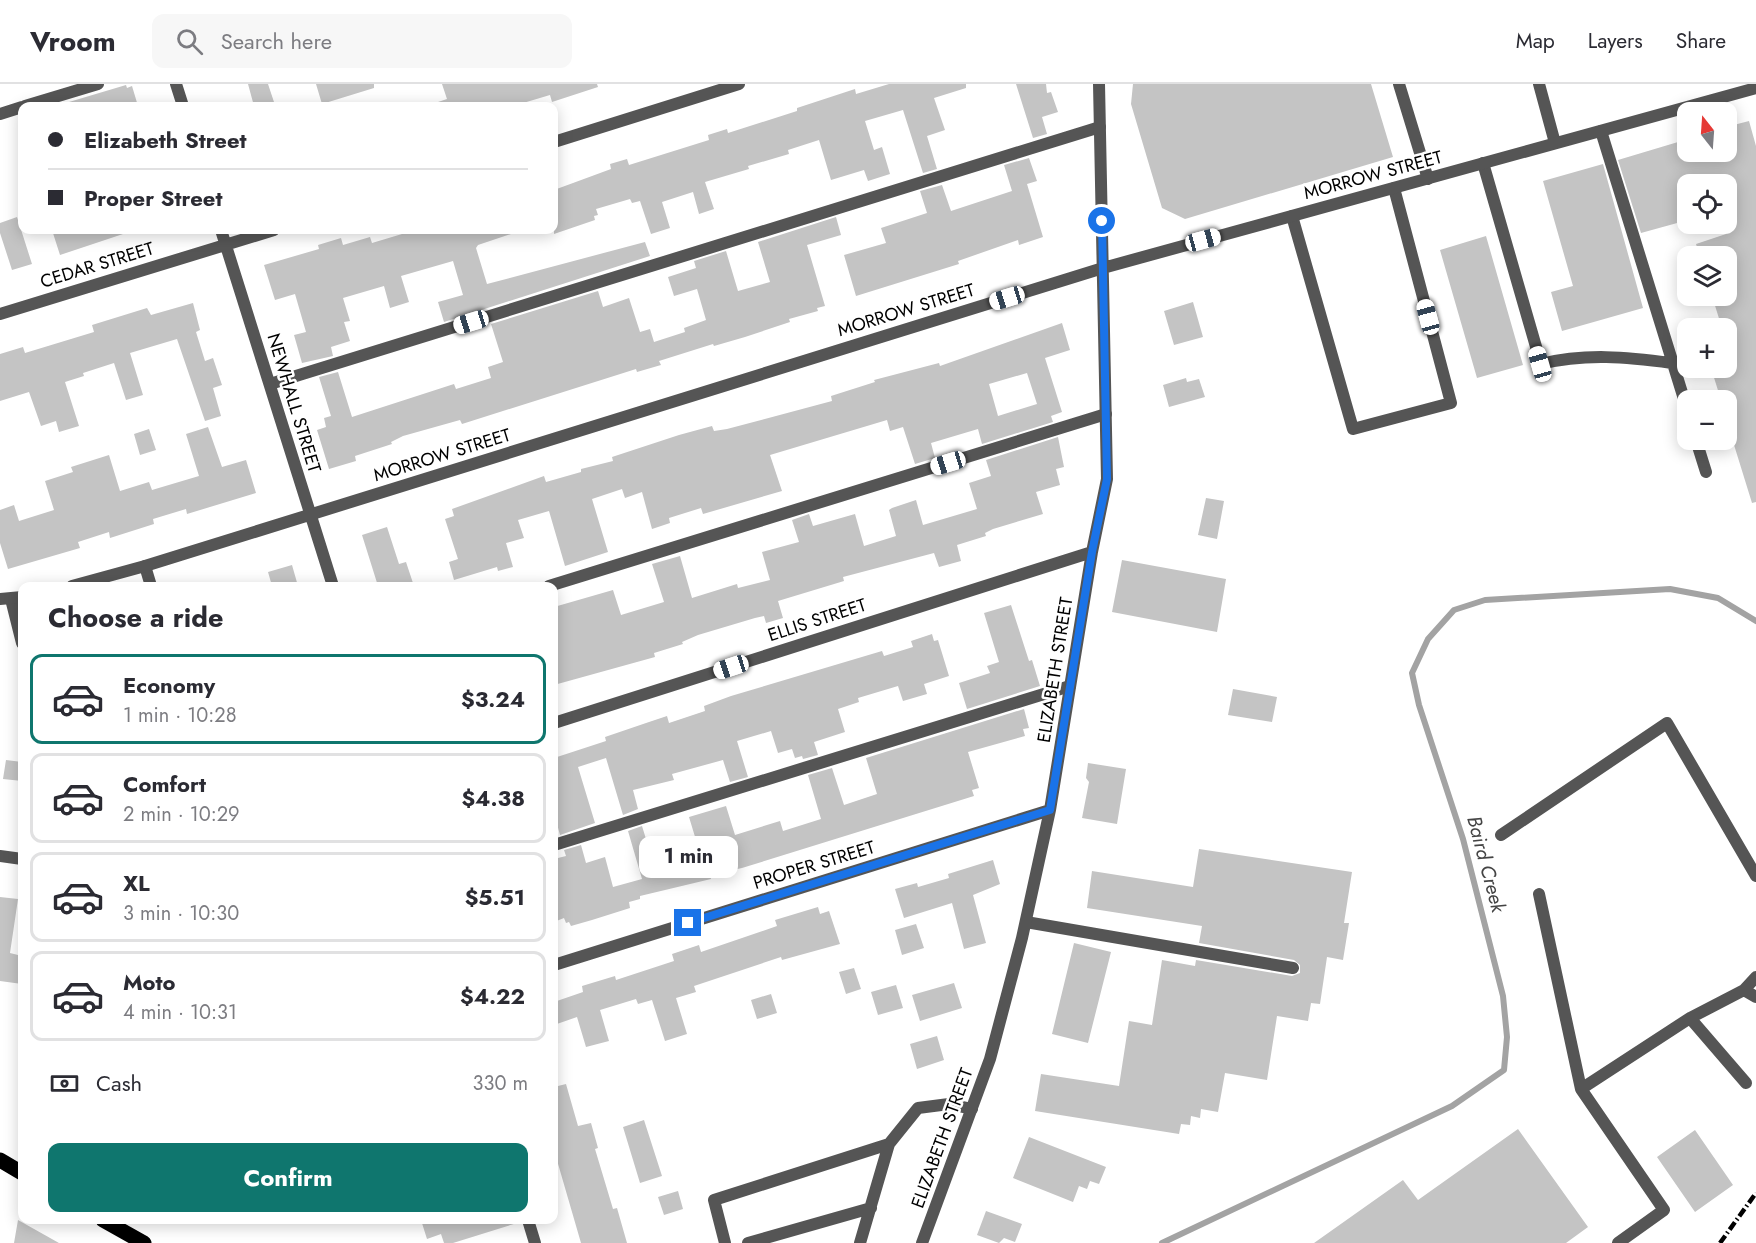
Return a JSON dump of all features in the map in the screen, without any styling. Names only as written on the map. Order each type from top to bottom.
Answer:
[{"type":"main road","points":[[0,1160],[18,1171]]},
{"type":"main road","points":[[110,1224],[144,1243]]},
{"type":"street","points":[[40,102],[98,84]]},
{"type":"street","points":[[176,84],[182,102]]},
{"type":"street","points":[[558,141],[739,84]]},
{"type":"street","name":"ELIZABETH STREET","points":[[922,1243],[998,1035],[1026,922],[1050,810],[1092,552],[1107,479],[1099,84]]},
{"type":"street","points":[[1399,84],[1428,179]]},
{"type":"street","points":[[1539,84],[1555,143]]},
{"type":"street","name":"MORROW STREET","points":[[87,582],[145,566],[1103,268],[1752,88]]},
{"type":"street","points":[[0,114],[18,109]]},
{"type":"street","points":[[270,384],[1100,127]]},
{"type":"street","points":[[1601,131],[1681,390]]},
{"type":"street","points":[[1483,164],[1540,364],[1564,358],[1611,355],[1672,363]]},
{"type":"street","points":[[1292,216],[1353,429],[1451,403],[1394,188]]},
{"type":"street","name":"NEWHALL STREET","points":[[222,234],[332,582]]},
{"type":"street","name":"CEDAR STREET","points":[[0,314],[260,234]]},
{"type":"street","points":[[558,583],[1106,414]]},
{"type":"street","points":[[1699,450],[1706,472]]},
{"type":"street","name":"ELLIS STREET","points":[[558,722],[1092,552]]},
{"type":"street","points":[[145,566],[150,582]]},
{"type":"street","points":[[11,598],[18,627]]},
{"type":"street","points":[[558,844],[1070,686]]},
{"type":"street","points":[[1501,835],[1667,723],[1756,876]]},
{"type":"street","name":"PROPER STREET","points":[[558,964],[1050,810]]},
{"type":"street","points":[[0,856],[18,859]]},
{"type":"street","points":[[1539,894],[1581,1089],[1664,1210],[1618,1243]]},
{"type":"street","points":[[1026,922],[1293,968]]},
{"type":"street","points":[[1581,1089],[1690,1018],[1744,990],[1756,977]]},
{"type":"street","points":[[1744,990],[1756,997]]},
{"type":"street","points":[[1690,1018],[1746,1083]]},
{"type":"street","points":[[860,1243],[890,1144],[918,1108],[949,1104],[972,1108]]},
{"type":"street","points":[[725,1243],[714,1200],[890,1144]]},
{"type":"street","points":[[748,1243],[871,1208]]},
{"type":"street","points":[[529,1224],[535,1243]]},
{"type":"building","points":[[248,84],[268,84],[274,102],[253,102]]},
{"type":"building","points":[[316,84],[374,84],[374,88],[328,102],[321,102]]},
{"type":"building","points":[[442,84],[597,84],[598,87],[552,102],[550,95],[526,102],[438,102],[447,99]]},
{"type":"building","points":[[889,84],[966,84],[966,88],[934,98],[945,130],[927,136],[937,169],[923,173],[903,110],[865,121],[874,150],[882,147],[890,174],[868,181],[864,170],[831,180],[819,140],[788,150],[789,154],[748,166],[749,169],[705,182],[714,209],[699,214],[693,192],[662,202],[670,228],[651,234],[640,201],[632,203],[630,199],[596,209],[598,215],[594,216],[595,220],[558,233],[558,189],[611,169],[610,164],[627,159],[629,165],[709,140],[708,135],[727,129],[728,133],[797,111],[797,108],[855,89],[856,94]]},
{"type":"building","points":[[1016,84],[1046,84],[1047,93],[1051,92],[1058,112],[1042,117],[1047,134],[1033,138]]},
{"type":"building","points":[[1133,84],[1371,84],[1393,157],[1185,219],[1162,208],[1131,104]]},
{"type":"building","points":[[126,85],[127,88],[132,86],[137,102],[69,102]]},
{"type":"building","points":[[1749,121],[1756,146],[1756,502],[1752,503],[1736,450],[1737,390],[1718,390],[1714,378],[1737,378],[1737,318],[1719,318],[1715,306],[1737,306],[1737,246],[1697,246],[1696,244],[1726,234],[1737,234],[1737,174],[1677,174],[1677,223],[1641,233],[1618,160],[1677,142],[1677,162],[1737,162],[1737,124]]},
{"type":"building","points":[[1029,158],[1037,181],[1027,184],[1043,237],[1019,245],[1018,240],[958,261],[959,264],[856,296],[844,255],[886,243],[881,228],[927,213],[920,191],[942,185],[951,211],[1012,191],[1004,165]]},
{"type":"building","points":[[1603,164],[1643,308],[1562,331],[1551,292],[1573,286],[1543,181]]},
{"type":"building","points":[[17,217],[18,234],[22,234],[32,264],[12,270],[0,233],[0,223]]},
{"type":"building","points":[[836,217],[841,235],[807,245],[825,306],[817,308],[818,311],[789,319],[790,322],[745,337],[714,346],[713,344],[659,361],[661,365],[637,372],[636,369],[462,424],[460,420],[403,436],[391,442],[392,444],[355,456],[356,461],[329,469],[317,430],[326,427],[324,418],[331,416],[319,377],[338,372],[352,417],[454,384],[456,389],[491,378],[488,367],[503,362],[491,324],[598,291],[603,307],[629,298],[640,332],[650,329],[654,342],[685,332],[684,328],[706,320],[697,289],[674,296],[668,277],[696,268],[694,261],[726,251],[738,291],[770,282],[758,242]]},
{"type":"building","points":[[53,234],[123,234],[60,255]]},
{"type":"building","points":[[402,234],[511,234],[478,245],[476,248],[487,284],[645,242],[650,256],[444,322],[438,302],[463,295],[453,261],[401,276],[409,302],[390,308],[384,286],[343,298],[350,321],[344,322],[350,341],[331,347],[333,356],[302,363],[294,335],[306,332],[295,294],[275,300],[264,265],[319,249],[318,245],[341,238],[343,245],[370,237],[372,243]]},
{"type":"building","points":[[1486,236],[1523,365],[1477,378],[1440,250]]},
{"type":"building","points":[[1193,302],[1203,337],[1174,345],[1164,311]]},
{"type":"building","points":[[193,303],[200,330],[196,332],[205,361],[213,358],[222,385],[213,388],[221,416],[205,421],[177,339],[130,353],[143,395],[126,400],[114,363],[83,373],[84,376],[65,382],[79,426],[59,432],[56,421],[41,426],[29,392],[0,401],[0,354],[23,347],[25,353],[94,332],[92,325],[147,308],[151,315]]},
{"type":"building","points":[[1062,323],[1070,350],[1045,358],[1062,412],[1051,416],[1053,422],[982,444],[978,429],[931,443],[935,458],[915,464],[903,427],[890,431],[887,420],[770,455],[782,491],[703,514],[701,508],[669,518],[670,523],[652,529],[642,492],[625,498],[622,489],[592,499],[608,552],[565,566],[549,511],[518,520],[524,538],[506,543],[513,567],[498,571],[497,567],[454,580],[449,562],[458,559],[445,519],[454,516],[452,509],[544,476],[546,482],[581,472],[581,469],[613,461],[612,457],[679,435],[712,426],[714,431],[727,429],[832,401],[831,396],[875,382],[874,380],[939,363],[940,366]],"holes":[[[1027,373],[1037,404],[998,416],[989,384]]]},
{"type":"building","points":[[1186,378],[1187,382],[1199,379],[1205,397],[1169,407],[1163,385]]},
{"type":"building","points":[[208,427],[222,467],[246,460],[256,493],[187,514],[186,509],[153,519],[154,524],[110,538],[109,532],[78,542],[80,548],[8,569],[0,543],[0,510],[14,505],[19,521],[54,510],[45,481],[73,472],[71,467],[109,455],[120,491],[149,482],[152,490],[199,476],[186,434]]},
{"type":"building","points":[[149,429],[156,450],[140,455],[134,434]]},
{"type":"building","points":[[1058,437],[1064,467],[1056,469],[1060,485],[1036,492],[1043,514],[993,529],[985,533],[986,536],[957,545],[961,561],[939,567],[934,553],[843,577],[844,581],[778,601],[783,618],[766,623],[764,616],[755,618],[698,635],[682,642],[683,644],[654,653],[655,657],[558,684],[558,606],[613,590],[621,615],[664,602],[652,564],[680,556],[692,598],[737,584],[738,588],[770,580],[762,552],[799,542],[792,520],[809,514],[813,526],[855,514],[864,546],[896,536],[889,510],[916,500],[923,525],[977,509],[969,483],[991,476],[986,460]]},
{"type":"building","points":[[1206,498],[1224,501],[1217,539],[1198,535]]},
{"type":"building","points":[[387,527],[399,564],[406,562],[413,582],[377,582],[362,535]]},
{"type":"building","points":[[1122,560],[1226,579],[1217,632],[1112,612]]},
{"type":"building","points":[[292,565],[297,582],[271,582],[268,572]]},
{"type":"building","points":[[1011,605],[1029,661],[1032,660],[1040,686],[967,709],[959,683],[990,673],[987,666],[999,662],[984,613]]},
{"type":"building","points":[[932,634],[934,641],[938,640],[949,676],[924,684],[927,694],[903,701],[898,686],[858,698],[859,702],[838,709],[845,732],[814,742],[818,755],[803,759],[802,756],[795,758],[792,749],[778,753],[771,731],[737,741],[748,777],[730,782],[723,760],[672,774],[674,780],[633,790],[638,809],[623,815],[606,758],[578,767],[595,823],[560,835],[558,828],[558,757],[606,741],[605,737],[667,716],[669,723],[705,711],[704,706],[731,696],[882,651],[884,656],[913,647],[911,641]]},
{"type":"building","points":[[1233,689],[1277,697],[1272,722],[1228,715]]},
{"type":"building","points":[[1024,709],[1029,728],[1023,729],[1025,736],[968,752],[979,788],[972,790],[974,796],[742,868],[710,875],[711,879],[640,896],[640,899],[629,902],[630,908],[592,920],[571,926],[564,918],[558,920],[558,858],[566,856],[564,850],[581,845],[586,863],[605,857],[613,887],[642,879],[628,831],[642,826],[654,865],[699,850],[689,817],[726,806],[735,835],[780,821],[783,831],[821,819],[808,775],[832,768],[844,805],[877,794],[866,758]]},
{"type":"building","points":[[6,760],[18,762],[18,781],[3,779]]},
{"type":"building","points":[[1088,763],[1126,769],[1117,824],[1082,818],[1089,782],[1086,778]]},
{"type":"building","points":[[1199,849],[1352,872],[1344,923],[1349,923],[1343,960],[1327,957],[1320,1004],[1311,1003],[1308,1021],[1277,1016],[1267,1080],[1225,1073],[1218,1112],[1201,1109],[1200,1118],[1191,1116],[1190,1125],[1181,1124],[1179,1134],[1035,1111],[1041,1074],[1119,1086],[1129,1021],[1152,1025],[1162,960],[1195,966],[1196,960],[1292,976],[1300,973],[1300,965],[1294,960],[1199,943],[1202,926],[1087,908],[1092,871],[1193,887]]},
{"type":"building","points":[[993,860],[1000,884],[973,895],[986,943],[964,949],[952,903],[904,918],[895,889],[917,883],[918,887],[949,878],[948,874]]},
{"type":"building","points":[[0,897],[18,899],[10,953],[18,955],[18,983],[0,981]]},
{"type":"building","points":[[818,907],[820,914],[829,911],[840,944],[782,960],[781,957],[694,986],[696,992],[676,998],[687,1034],[665,1041],[652,1000],[638,1004],[636,999],[600,1010],[609,1041],[586,1047],[577,1017],[558,1024],[558,1001],[583,992],[582,986],[615,976],[616,980],[674,961],[672,954],[699,945],[701,952],[777,926],[775,920]]},
{"type":"building","points":[[916,924],[924,948],[902,955],[895,930]]},
{"type":"building","points":[[1074,943],[1111,952],[1088,1043],[1052,1034]]},
{"type":"building","points":[[854,968],[861,989],[846,994],[839,972]]},
{"type":"building","points":[[954,983],[962,1008],[920,1021],[912,995]]},
{"type":"building","points":[[896,985],[903,1008],[878,1015],[871,992]]},
{"type":"building","points":[[771,994],[777,1013],[757,1019],[751,1000]]},
{"type":"building","points":[[937,1036],[944,1060],[917,1069],[910,1044]]},
{"type":"building","points":[[566,1084],[578,1126],[591,1123],[598,1148],[595,1149],[613,1209],[617,1208],[627,1243],[581,1243],[558,1164],[558,1086]]},
{"type":"building","points":[[644,1120],[662,1176],[640,1183],[623,1127]]},
{"type":"building","points":[[1518,1129],[1588,1227],[1566,1243],[1314,1243],[1403,1180],[1418,1200]]},
{"type":"building","points":[[1695,1130],[1733,1185],[1695,1212],[1657,1157]]},
{"type":"building","points":[[1029,1137],[1106,1167],[1099,1184],[1090,1181],[1087,1189],[1079,1186],[1073,1202],[1013,1178]]},
{"type":"building","points":[[678,1191],[683,1209],[664,1215],[658,1197]]},
{"type":"building","points":[[986,1211],[1022,1224],[1015,1242],[1004,1238],[999,1243],[977,1235]]},
{"type":"building","points":[[18,1220],[18,1224],[25,1224],[59,1243],[14,1243]]},
{"type":"building","points":[[422,1224],[514,1224],[453,1243],[444,1243],[441,1234],[427,1239]]},
{"type":"waterway","name":"Baird Creek","points":[[1162,1243],[1452,1106],[1504,1070],[1507,1037],[1503,996],[1463,839],[1419,705],[1412,673],[1428,639],[1454,610],[1485,600],[1670,589],[1718,598],[1756,621]]},
{"type":"railway","points":[[1720,1243],[1756,1193]]},
{"type":"route","points":[[688,923],[1050,810],[1092,552],[1107,479],[1102,221]]}]
